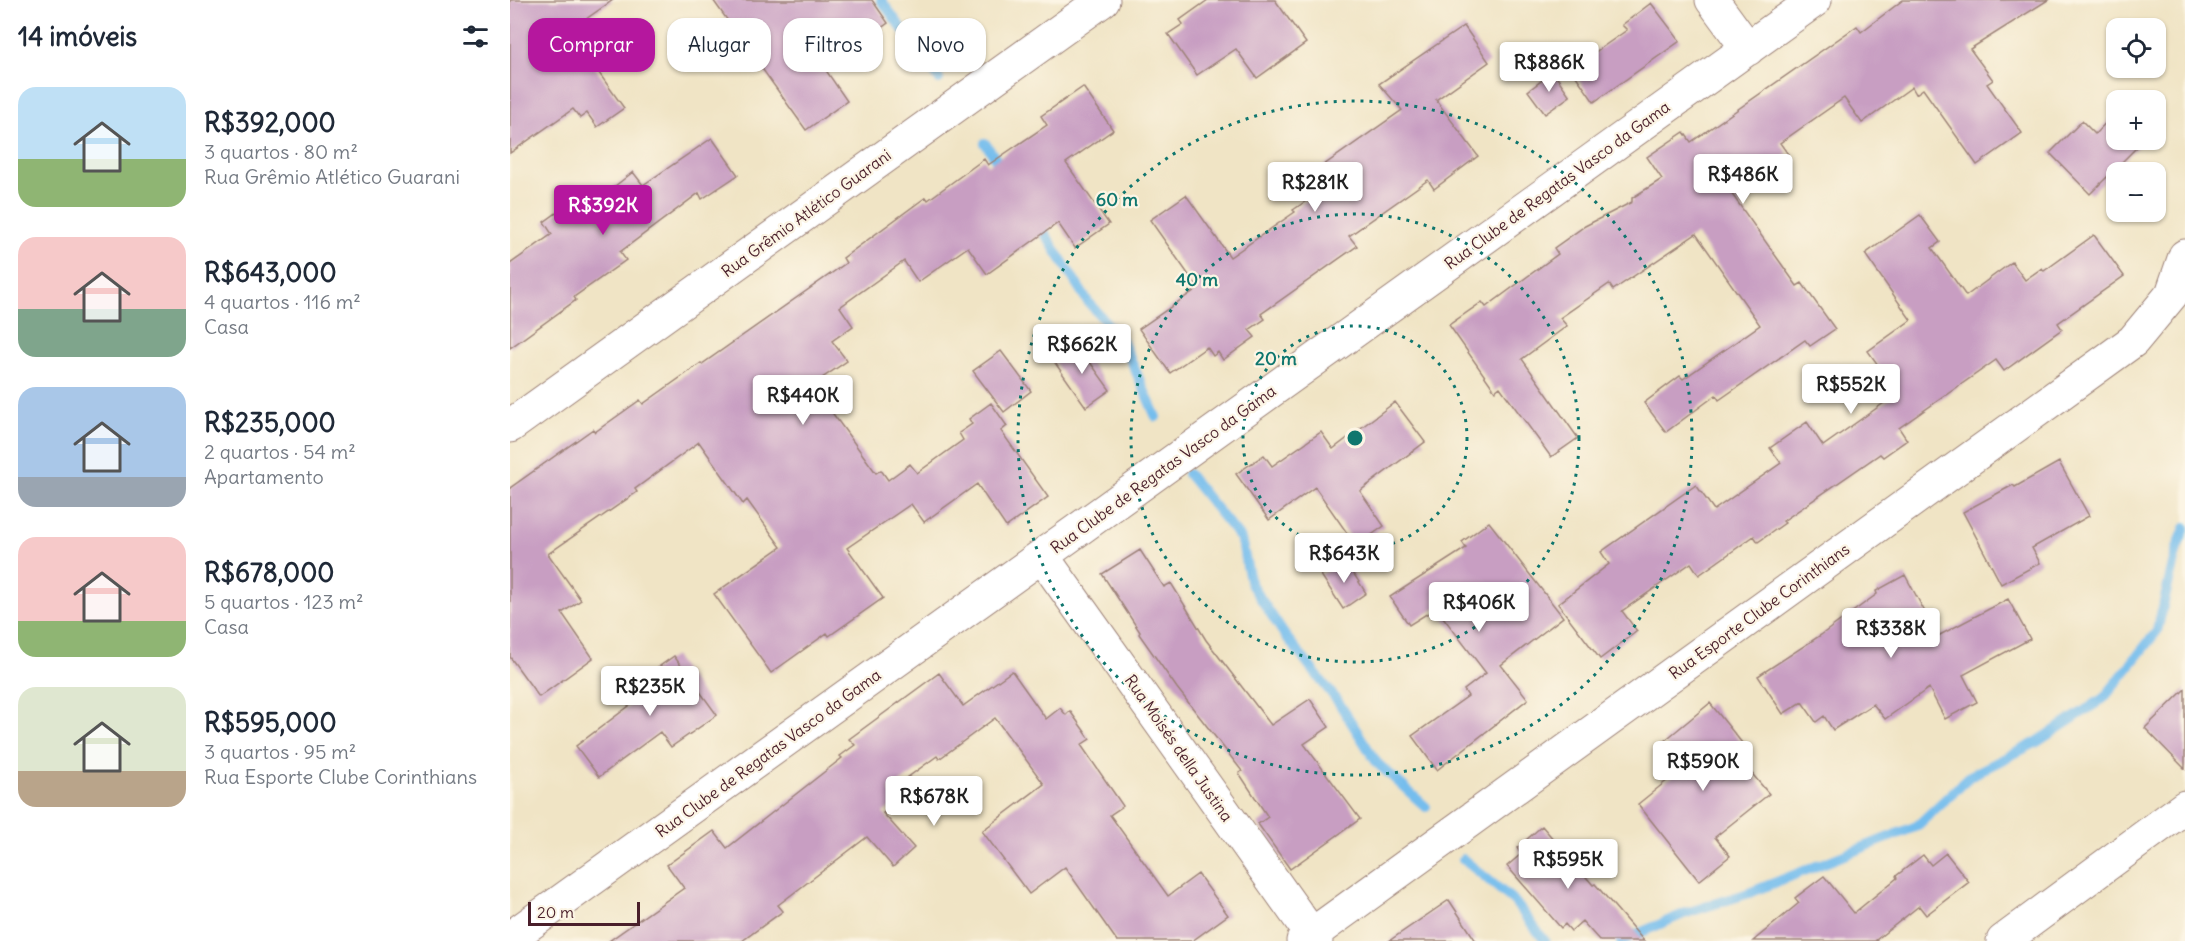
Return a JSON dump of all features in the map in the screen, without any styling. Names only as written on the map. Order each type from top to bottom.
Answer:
[{"type":"street","name":"Rua Grêmio Atlético Guarani","points":[[510,426],[1102,0]]},
{"type":"street","points":[[1712,0],[1748,49]]},
{"type":"street","name":"Rua Clube de Regatas Vasco da Gama","points":[[510,938],[1815,0]]},
{"type":"street","name":"Rua Esporte Clube Corinthians","points":[[1310,939],[2133,341],[2172,294],[2185,256]]},
{"type":"street","name":"Rua Moisés della Justina","points":[[1042,556],[1310,939]]},
{"type":"street","points":[[2003,941],[2185,807]]},
{"type":"building","points":[[510,0],[613,0],[587,18],[528,18],[528,72],[598,72],[624,108],[597,127],[587,113],[580,118],[573,109],[510,153]]},
{"type":"building","points":[[713,0],[872,0],[888,23],[883,27],[883,18],[783,18],[783,72],[827,72],[847,101],[806,130],[765,72],[771,72],[771,18],[726,18]]},
{"type":"building","points":[[1208,0],[1275,0],[1306,43],[1257,78],[1236,49],[1197,75],[1168,34],[1183,24],[1180,20]]},
{"type":"building","points":[[1903,0],[2048,0],[1970,49],[1993,80],[1987,84],[2022,133],[1977,165],[1923,89],[1916,94],[1912,87],[1862,123],[1844,98],[1780,143],[1788,154],[1731,193],[1797,286],[1802,283],[1835,329],[1810,346],[1805,340],[1719,400],[1716,395],[1666,432],[1644,403],[1680,376],[1683,379],[1760,325],[1696,234],[1613,290],[1609,284],[1560,318],[1567,326],[1522,359],[1578,438],[1551,457],[1500,387],[1495,391],[1449,325],[1482,302],[1486,307],[1558,254],[1554,248],[1585,226],[1632,202],[1632,198],[1662,179],[1647,157],[1684,132],[1691,142],[1857,26],[1861,32]]},
{"type":"building","points":[[1651,3],[1680,41],[1594,102],[1571,69],[1627,30],[1622,25]]},
{"type":"building","points":[[1464,26],[1489,62],[1436,100],[1478,156],[1434,189],[1428,180],[1349,236],[1357,246],[1261,314],[1265,319],[1249,330],[1255,337],[1223,360],[1218,352],[1213,356],[1207,347],[1170,373],[1139,329],[1198,288],[1150,220],[1186,195],[1230,257],[1335,181],[1324,165],[1402,110],[1379,84]]},
{"type":"building","points":[[1553,72],[1570,96],[1545,114],[1528,91]]},
{"type":"building","points":[[1083,87],[1113,130],[1066,163],[1109,224],[1075,248],[1058,223],[987,274],[968,247],[918,282],[904,261],[840,307],[853,326],[832,341],[847,361],[812,385],[876,473],[881,470],[888,480],[910,464],[917,473],[963,440],[959,433],[972,424],[969,419],[991,403],[1007,426],[1001,431],[1048,497],[1006,527],[977,484],[924,522],[911,504],[847,548],[883,598],[829,636],[827,633],[771,673],[714,594],[781,547],[747,500],[743,504],[699,442],[635,489],[637,492],[548,554],[581,600],[562,613],[593,658],[539,697],[510,657],[510,488],[593,429],[595,432],[640,400],[643,404],[702,364],[846,263],[843,258],[926,197],[928,200],[984,159],[988,165],[1047,125],[1041,116]]},
{"type":"building","points":[[2082,121],[2095,134],[2106,122],[2106,150],[2134,150],[2122,162],[2106,162],[2106,178],[2090,194],[2050,153]]},
{"type":"building","points":[[712,138],[738,175],[702,199],[699,193],[620,252],[626,260],[574,297],[576,300],[510,348],[510,264],[552,234],[544,222],[580,196],[588,207],[633,172],[643,185]]},
{"type":"building","points":[[1920,215],[1940,242],[1932,248],[1966,296],[2012,262],[2025,280],[2042,268],[2044,271],[2094,235],[2124,276],[2058,323],[2062,329],[2004,371],[1996,360],[1899,428],[1907,440],[1883,457],[1880,454],[1783,521],[1785,523],[1758,542],[1754,536],[1699,575],[1691,563],[1622,611],[1637,631],[1600,659],[1558,604],[1609,564],[1601,552],[1696,485],[1714,510],[1781,463],[1770,448],[1807,422],[1823,446],[1898,393],[1868,351],[1911,320],[1865,254]]},
{"type":"building","points":[[1077,344],[1110,390],[1086,407],[1053,360]]},
{"type":"building","points":[[1001,351],[1031,391],[1004,412],[973,371]]},
{"type":"building","points":[[1395,402],[1425,442],[1360,491],[1384,526],[1356,546],[1315,487],[1269,520],[1236,474],[1264,455],[1272,466],[1321,432],[1333,449]]},
{"type":"building","points":[[2059,462],[2089,516],[2032,548],[2040,563],[2001,584],[1963,512],[2013,485],[2015,487]]},
{"type":"building","points":[[1489,522],[1563,617],[1501,665],[1528,699],[1437,770],[1412,736],[1468,696],[1464,690],[1486,673],[1436,608],[1409,625],[1390,597],[1466,548],[1462,542]]},
{"type":"building","points":[[1140,550],[1164,587],[1171,583],[1206,640],[1271,725],[1310,699],[1329,727],[1304,744],[1360,819],[1290,869],[1258,824],[1268,817],[1239,773],[1242,771],[1177,688],[1139,634],[1140,632],[1102,574]]},
{"type":"building","points":[[1345,560],[1366,593],[1343,609],[1321,575]]},
{"type":"building","points":[[1905,575],[1938,636],[2008,599],[2030,639],[1963,675],[1977,702],[1945,719],[1929,688],[1885,719],[1873,704],[1833,730],[1824,716],[1816,722],[1802,702],[1783,714],[1758,676],[1821,635],[1877,594],[1876,591]]},
{"type":"building","points":[[674,656],[717,715],[671,747],[660,732],[599,777],[576,746],[637,700],[629,688]]},
{"type":"building","points":[[1012,671],[1046,719],[1060,708],[1066,715],[1070,711],[1090,739],[1081,745],[1123,806],[1110,815],[1168,896],[1198,874],[1228,915],[1192,941],[1117,941],[1065,867],[1029,894],[982,831],[1044,784],[995,718],[939,759],[937,756],[889,791],[897,802],[883,813],[914,848],[893,867],[867,837],[778,905],[783,911],[742,941],[609,941],[684,888],[667,865],[714,831],[727,848],[842,758],[840,756],[855,745],[849,739],[939,673],[963,706]]},
{"type":"building","points":[[2185,689],[2185,769],[2145,728]]},
{"type":"building","points":[[1710,703],[1742,743],[1733,751],[1769,794],[1715,837],[1730,856],[1699,881],[1638,804],[1684,767],[1664,741]]},
{"type":"building","points":[[1542,826],[1644,941],[1600,941],[1582,921],[1571,931],[1565,924],[1561,928],[1507,866],[1521,854],[1517,848]]},
{"type":"building","points":[[1946,853],[1969,882],[1926,915],[1919,906],[1877,941],[1753,941],[1799,903],[1795,898],[1824,876],[1854,913],[1923,855],[1931,865]]},
{"type":"building","points":[[1449,900],[1476,941],[1389,941]]},
{"type":"waterway","points":[[881,0],[939,79]]},
{"type":"waterway","points":[[985,143],[1004,171]]},
{"type":"waterway","points":[[1037,221],[1088,302],[1122,340],[1156,417]]},
{"type":"waterway","points":[[1188,474],[1241,539],[1251,584],[1284,634],[1339,703],[1377,763],[1426,807]]},
{"type":"waterway","points":[[1621,941],[1686,913],[1749,893],[1917,826],[1970,776],[2037,742],[2104,698],[2157,631],[2177,548],[2185,528]]},
{"type":"waterway","points":[[1463,859],[1514,901],[1545,941]]}]
